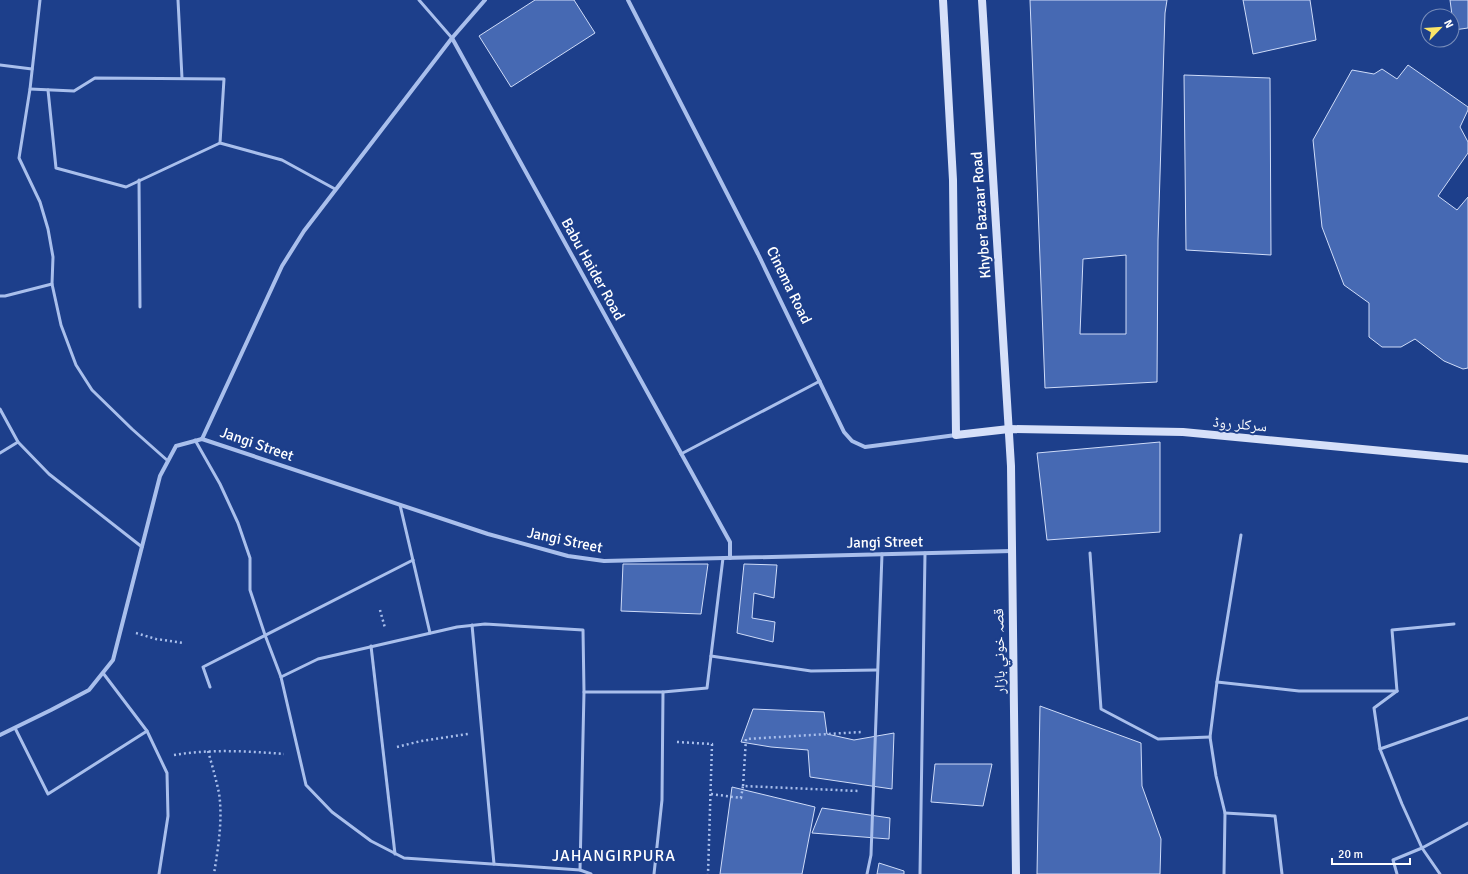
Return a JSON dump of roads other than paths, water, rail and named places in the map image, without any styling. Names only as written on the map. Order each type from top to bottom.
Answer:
[{"type":"street","points":[[0,735],[90,690],[114,660],[160,476],[168,460],[176,446],[202,439],[282,266],[304,231],[452,38],[485,0]]},
{"type":"street","name":"Cinema Road","points":[[628,0],[758,254],[844,432],[852,441],[865,447],[1009,429]]},
{"type":"street","points":[[942,0],[953,180],[956,435]]},
{"type":"street","name":"Khyber Bazaar Road","points":[[982,0],[1009,429]]},
{"type":"street","name":"Babu Haider Road","points":[[452,38],[730,542],[730,558]]},
{"type":"street","name":"سرکلر روڈ","points":[[1009,429],[1183,432],[1468,460]]},
{"type":"street","name":"قصہ خوني بازار","points":[[1009,429],[1016,874]]},
{"type":"street","name":"Jangi Street","points":[[202,439],[488,534],[568,556],[604,561],[1012,551]]},
{"type":"lane","points":[[40,0],[30,89],[19,158],[40,202],[48,228],[53,256],[52,284],[61,325],[76,365],[92,390],[132,429],[168,460]]},
{"type":"lane","points":[[178,0],[182,78]]},
{"type":"lane","name":"Babu Haider Road","points":[[419,0],[452,38]]},
{"type":"lane","points":[[0,65],[32,69]]},
{"type":"lane","points":[[30,89],[74,90],[95,78],[224,79],[220,144]]},
{"type":"lane","points":[[48,90],[56,168],[126,187],[220,144],[282,160],[335,189]]},
{"type":"lane","points":[[139,180],[140,307]]},
{"type":"lane","points":[[0,296],[52,284]]},
{"type":"lane","points":[[681,454],[820,381]]},
{"type":"lane","points":[[0,409],[18,442],[49,474],[142,547]]},
{"type":"lane","points":[[195,440],[220,484],[238,522],[250,558],[250,590],[281,678],[306,785],[332,812],[371,841],[404,858],[580,870],[591,874]]},
{"type":"lane","points":[[0,453],[18,442]]},
{"type":"lane","points":[[400,505],[430,633]]},
{"type":"lane","points":[[1224,874],[1225,813],[1216,776],[1210,737],[1217,682],[1241,535]]},
{"type":"lane","points":[[920,874],[925,553]]},
{"type":"lane","points":[[1090,553],[1101,709],[1158,739],[1210,737]]},
{"type":"lane","points":[[867,874],[871,855],[882,554]]},
{"type":"lane","points":[[584,692],[663,692],[707,688],[723,558]]},
{"type":"lane","points":[[210,687],[203,667],[412,560]]},
{"type":"lane","points":[[281,678],[318,659],[430,633],[472,626],[485,624],[583,630],[584,692],[580,870]]},
{"type":"lane","points":[[1397,691],[1392,630],[1454,624]]},
{"type":"lane","points":[[472,626],[494,864]]},
{"type":"lane","points":[[371,646],[395,854]]},
{"type":"lane","points":[[711,656],[811,671],[877,670]]},
{"type":"lane","points":[[103,673],[147,731],[167,773],[168,816],[159,874]]},
{"type":"lane","points":[[1217,682],[1299,691],[1397,691]]},
{"type":"lane","points":[[1397,691],[1374,708],[1380,750],[1422,848],[1440,874]]},
{"type":"lane","points":[[654,874],[662,800],[663,692]]},
{"type":"lane","points":[[1380,750],[1468,718]]},
{"type":"lane","points":[[15,728],[48,794],[147,731]]},
{"type":"lane","points":[[1225,813],[1275,816],[1282,874]]},
{"type":"lane","points":[[1397,874],[1393,860],[1422,848],[1468,823]]},
{"type":"district","name":"JAHANGIRPURA","points":[[614,856]]}]
